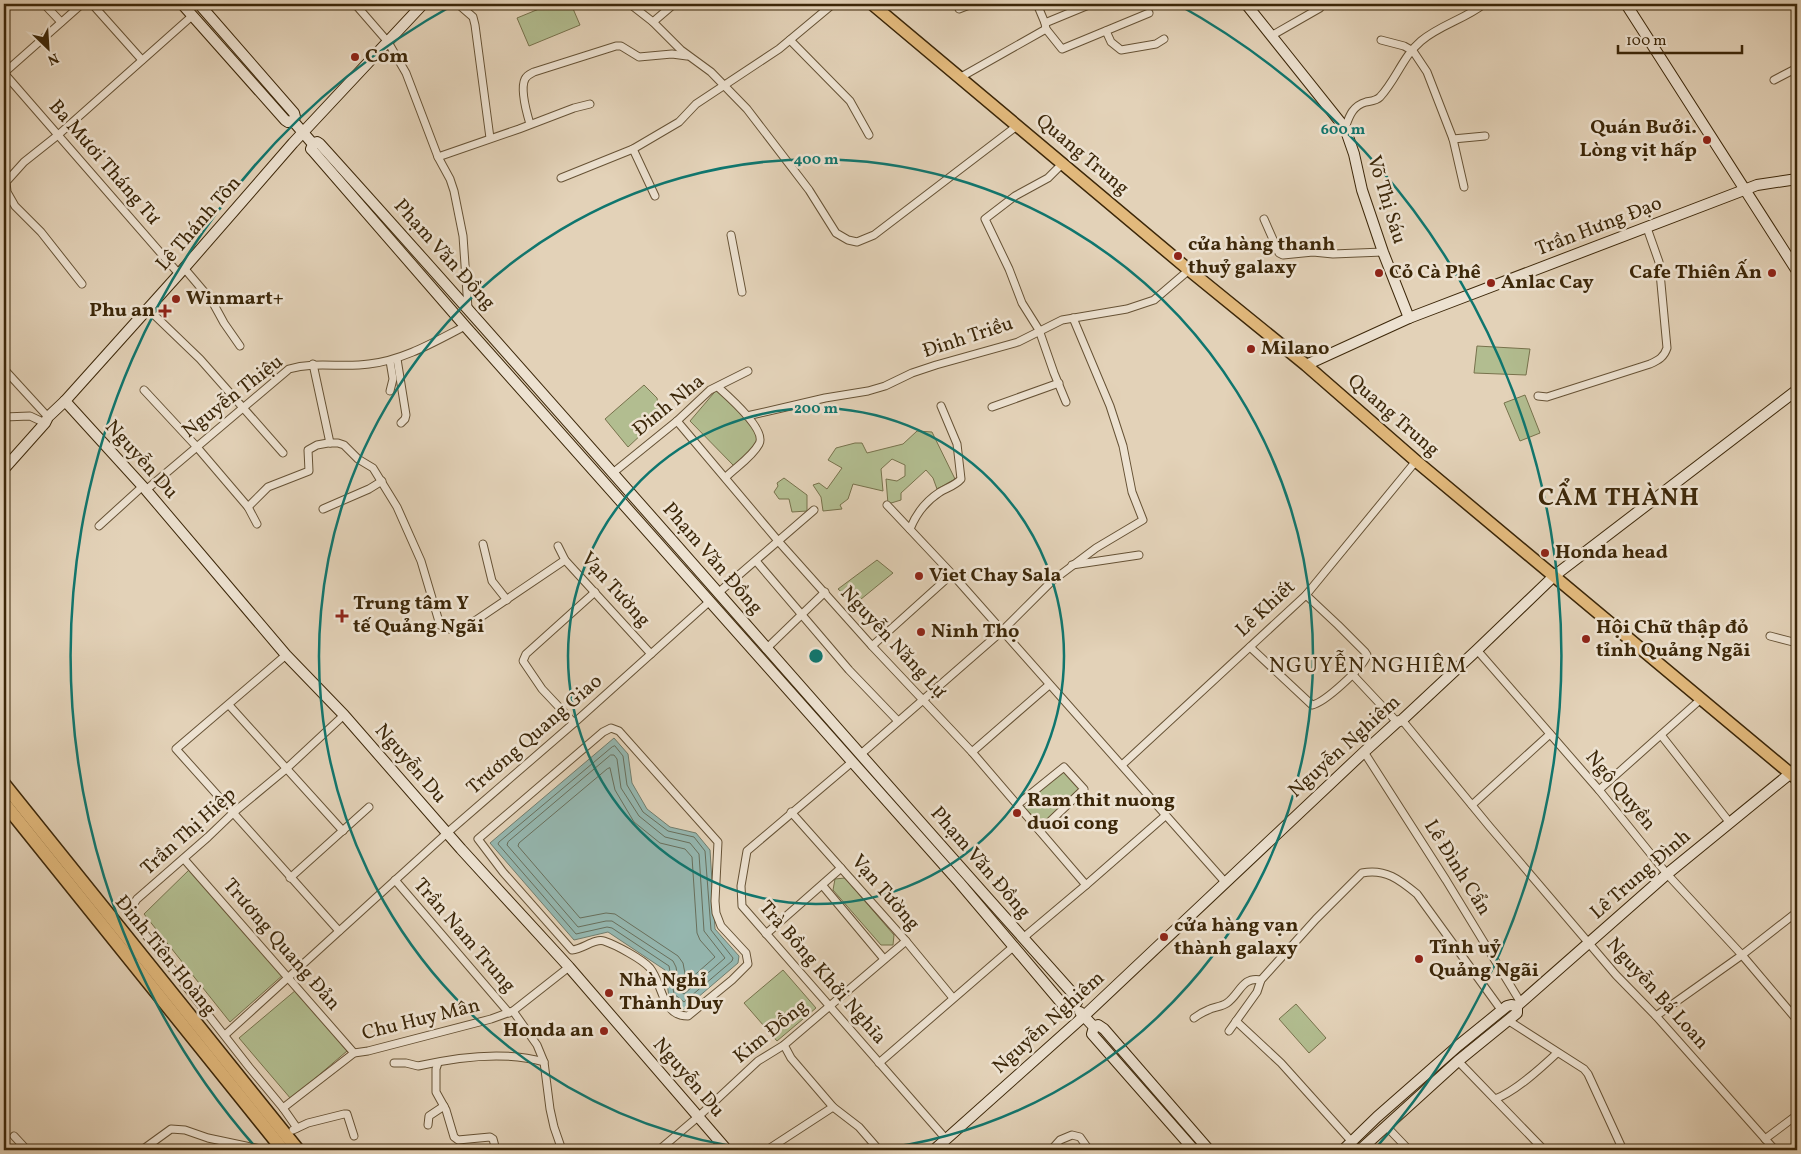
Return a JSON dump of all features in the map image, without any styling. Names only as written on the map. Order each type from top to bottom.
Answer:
[{"type":"highway","name":"Đinh Tiên Hoàng","points":[[4,784],[291,1131],[298,1150]]},
{"type":"highway","name":"Đinh Tiên Hoàng","points":[[4,803],[283,1150]]},
{"type":"main road","name":"Quang Trung","points":[[872,4],[1189,270],[1306,365],[1416,461],[1701,699],[1795,774]]},
{"type":"street","points":[[44,4],[61,22]]},
{"type":"street","points":[[4,73],[82,4]]},
{"type":"street","points":[[92,4],[142,60]]},
{"type":"street","name":"Phạm Văn Đồng","points":[[182,4],[285,120],[288,122],[293,120]]},
{"type":"street","points":[[355,4],[388,42],[406,74],[438,156],[450,179],[463,236],[468,308]]},
{"type":"street","name":"Lê Thánh Tôn","points":[[4,469],[303,133],[423,4]]},
{"type":"street","points":[[458,4],[473,17],[475,25],[490,138]]},
{"type":"street","points":[[630,4],[653,22],[681,50],[711,72],[759,124],[809,190],[836,233],[852,241],[857,242],[874,235],[1018,125]]},
{"type":"street","points":[[653,22],[674,4]]},
{"type":"street","points":[[561,178],[633,149],[679,122],[696,104],[724,87],[790,40],[833,4]]},
{"type":"street","points":[[959,9],[972,4]]},
{"type":"street","points":[[1037,4],[1046,26],[1062,49],[1149,13]]},
{"type":"street","points":[[960,78],[1046,26],[1091,4]]},
{"type":"street","name":"Võ Thị Sáu","points":[[1246,4],[1345,128],[1354,154],[1362,190],[1383,252],[1409,318]]},
{"type":"street","points":[[1345,128],[1351,112],[1363,103],[1378,99],[1393,81],[1400,66],[1419,43],[1430,34],[1484,4]]},
{"type":"street","points":[[1626,4],[1797,271]]},
{"type":"street","points":[[82,284],[41,232],[15,206],[6,189],[8,179],[13,172],[192,16],[202,5]]},
{"type":"street","name":"Phạm Văn Đồng","points":[[202,5],[294,113],[295,117],[293,120]]},
{"type":"street","points":[[1271,36],[1320,8]]},
{"type":"street","points":[[1106,31],[1111,42],[1121,50],[1156,44],[1164,39]]},
{"type":"street","points":[[790,40],[850,101],[869,135]]},
{"type":"street","points":[[1381,40],[1404,46],[1412,51],[1431,80],[1453,139],[1464,187]]},
{"type":"street","points":[[530,124],[526,113],[524,82],[526,76],[534,72],[616,46],[621,46],[640,57],[672,54],[690,57]]},
{"type":"street","points":[[1774,80],[1797,68]]},
{"type":"street","name":"Ba Mươi Tháng Tư","points":[[4,73],[212,302],[240,346]]},
{"type":"street","points":[[438,156],[590,104]]},
{"type":"street","name":"Phạm Văn Đồng","points":[[293,120],[313,144]]},
{"type":"street","points":[[1453,139],[1484,136]]},
{"type":"street","name":"Phạm Văn Đồng","points":[[317,142],[320,144],[614,472],[766,648],[1076,997],[1077,1002],[1074,1006],[1070,1008],[1064,1006],[959,882],[396,247],[311,149],[313,144],[317,142]]},
{"type":"street","points":[[633,149],[655,196]]},
{"type":"street","points":[[1063,163],[1048,178],[1015,196],[985,219],[1009,269],[1022,303],[1039,330],[1066,402]]},
{"type":"street","name":"Trần Hưng Đạo","points":[[1306,365],[1409,318],[1744,190],[1771,182],[1797,178]]},
{"type":"street","points":[[1264,219],[1279,254],[1283,256],[1313,252],[1333,254],[1383,252]]},
{"type":"street","points":[[1538,396],[1547,396],[1650,364],[1662,358],[1665,354],[1667,348],[1659,262],[1647,228]]},
{"type":"street","points":[[731,235],[742,292]]},
{"type":"street","points":[[396,247],[406,239]]},
{"type":"street","name":"Đinh Triều","points":[[747,416],[877,389],[912,373],[936,365],[1018,342],[1062,320],[1127,309],[1154,300],[1189,270]]},
{"type":"street","points":[[148,309],[200,359],[282,453]]},
{"type":"street","points":[[852,762],[1002,630],[1045,587],[1096,548],[1141,522],[1143,518],[1132,492],[1123,446],[1110,406],[1073,318]]},
{"type":"street","name":"Nguyễn Thiệu","points":[[99,526],[289,369],[313,364],[367,365],[394,360],[427,346],[465,326]]},
{"type":"street","points":[[500,364],[510,356]]},
{"type":"street","points":[[390,391],[394,360]]},
{"type":"street","points":[[394,360],[406,414],[405,419],[401,423]]},
{"type":"street","points":[[313,364],[330,443]]},
{"type":"street","points":[[4,369],[46,420]]},
{"type":"street","name":"Đinh Nha","points":[[614,472],[677,421],[710,390],[748,371]]},
{"type":"street","points":[[992,406],[1059,384]]},
{"type":"street","points":[[718,387],[747,416],[761,436],[760,443],[726,477]]},
{"type":"street","points":[[144,390],[196,446],[248,507],[257,524]]},
{"type":"street","name":"Nguyễn Nghiêm","points":[[934,1150],[1084,1016],[1554,576],[1797,390]]},
{"type":"street","name":"Nguyễn Du","points":[[64,401],[144,488],[286,655],[344,715],[447,833],[569,967],[728,1150]]},
{"type":"street","points":[[910,529],[921,508],[938,493],[961,479],[957,444],[941,406]]},
{"type":"street","points":[[4,417],[30,416],[46,420]]},
{"type":"street","name":"Nguyễn Năng Lự","points":[[677,421],[779,542],[872,646],[972,752],[1086,885]]},
{"type":"street","points":[[248,507],[268,487],[309,472],[308,450],[317,445],[330,443],[344,445],[358,459],[373,468],[397,507],[421,561],[440,625],[449,630],[460,629],[469,625],[565,560]]},
{"type":"street","name":"Lê Khiết","points":[[1122,765],[1306,595],[1416,461]]},
{"type":"street","points":[[604,483],[614,472]]},
{"type":"street","points":[[323,509],[369,489],[382,481]]},
{"type":"street","points":[[887,505],[952,574],[1225,882]]},
{"type":"street","points":[[710,601],[814,510]]},
{"type":"street","points":[[483,544],[492,581],[507,600]]},
{"type":"street","name":"Vạn Tường","points":[[558,546],[565,560],[651,654]]},
{"type":"street","points":[[1072,565],[1139,555]]},
{"type":"street","points":[[756,561],[849,670],[898,721]]},
{"type":"street","points":[[872,646],[952,574]]},
{"type":"street","points":[[574,723],[542,688],[523,661],[526,654],[595,592]]},
{"type":"street","points":[[766,648],[824,592]]},
{"type":"street","points":[[1250,647],[1312,705],[1322,701],[1352,674],[1365,660],[1365,652],[1306,595]]},
{"type":"street","name":"Trương Quang Giao","points":[[225,1035],[447,833],[574,723],[710,601]]},
{"type":"street","points":[[1770,636],[1797,644]]},
{"type":"street","name":"Ngô Quyền","points":[[1477,650],[1599,790],[1667,874],[1742,955],[1797,1020]]},
{"type":"street","points":[[286,655],[176,749],[339,931]]},
{"type":"street","name":"Nguyễn Bá Loan","points":[[1352,674],[1399,721],[1616,975],[1656,1016],[1775,1150]]},
{"type":"street","points":[[972,752],[1049,685]]},
{"type":"street","points":[[1599,790],[1701,699]]},
{"type":"street","points":[[228,705],[342,831]]},
{"type":"street","name":"Trần Thị Hiệp","points":[[225,1035],[134,920],[132,913],[133,905],[137,899],[184,859],[233,813],[286,769],[344,715]]},
{"type":"street","points":[[611,728],[619,731],[718,842],[716,913],[721,926],[746,953],[747,966],[688,1016],[680,1016],[667,1006],[655,976],[650,968],[639,959],[603,940],[595,940],[581,949],[572,950],[503,872],[478,839],[603,732],[611,728]]},
{"type":"street","points":[[1472,805],[1550,734]]},
{"type":"street","points":[[1661,734],[1730,823]]},
{"type":"street","name":"Lê Đình Cẩn","points":[[1364,752],[1446,880],[1519,1004]]},
{"type":"street","name":"Trà Bồng Khởi Nghĩa","points":[[852,762],[747,851],[741,886],[742,906],[946,1139]]},
{"type":"street","points":[[1017,805],[1064,766],[1084,789],[1040,831]]},
{"type":"street","name":"Lê Trung Đình","points":[[1343,1150],[1377,1117],[1459,1045],[1502,1011],[1511,1005],[1519,1004],[1667,874],[1795,774]]},
{"type":"street","points":[[290,878],[369,808]]},
{"type":"street","name":"Vạn Tường","points":[[791,812],[906,941],[953,998]]},
{"type":"street","points":[[880,1063],[1165,816]]},
{"type":"street","name":"Trương Quang Đản","points":[[184,859],[354,1053]]},
{"type":"street","points":[[766,934],[841,868]]},
{"type":"street","points":[[1229,1031],[1257,992],[1261,980],[1316,919],[1362,874],[1372,871],[1384,872],[1401,880],[1417,894],[1502,1011]]},
{"type":"street","points":[[959,882],[967,874]]},
{"type":"street","name":"Trần Nam Trung","points":[[395,880],[511,1012],[537,1045],[544,1062],[552,1118],[562,1150]]},
{"type":"street","points":[[822,886],[884,959]]},
{"type":"street","points":[[1656,1016],[1742,955],[1797,912]]},
{"type":"street","name":"Kim Đồng","points":[[659,1150],[699,1116],[758,1060],[784,1045],[906,941]]},
{"type":"street","name":"Chu Huy Mân","points":[[283,1108],[354,1053],[368,1052],[511,1012],[569,967]]},
{"type":"street","points":[[1194,1018],[1208,1009],[1219,1007],[1228,1002],[1246,982],[1253,978],[1261,980]]},
{"type":"street","name":"Lê Trung Đình","points":[[1360,1150],[1458,1061],[1509,1021],[1517,1013],[1519,1004]]},
{"type":"street","name":"Phạm Văn Đồng","points":[[1074,1006],[1094,1027]]},
{"type":"street","points":[[1236,1021],[1280,1063],[1352,1142]]},
{"type":"street","points":[[1509,1021],[1557,1053],[1580,1065],[1588,1074],[1623,1150]]},
{"type":"street","name":"Phạm Văn Đồng","points":[[1094,1027],[1098,1025],[1104,1029],[1210,1150]]},
{"type":"street","name":"Phạm Văn Đồng","points":[[1094,1027],[1092,1034],[1194,1150]]},
{"type":"street","points":[[225,1035],[283,1108],[291,1131],[347,1114],[354,1136]]},
{"type":"street","points":[[784,1045],[791,1058],[833,1107],[859,1127],[879,1150]]},
{"type":"street","points":[[1459,1045],[1467,1054]]},
{"type":"street","points":[[1495,1099],[1502,1097],[1535,1074],[1557,1053]]},
{"type":"street","points":[[394,1063],[418,1066],[495,1056],[524,1057],[544,1062]]},
{"type":"street","points":[[1458,1061],[1544,1150]]},
{"type":"street","points":[[438,1063],[436,1092],[444,1106],[456,1139],[490,1137],[493,1138],[496,1150]]},
{"type":"street","points":[[428,1125],[427,1120],[429,1116],[444,1106]]},
{"type":"street","points":[[767,1150],[833,1107]]},
{"type":"street","points":[[1765,1139],[1797,1115]]},
{"type":"street","points":[[1377,1117],[1409,1150]]},
{"type":"street","points":[[142,1150],[171,1129],[184,1130],[208,1138],[266,1150]]},
{"type":"street","points":[[1051,1150],[1060,1140],[1072,1135],[1080,1137],[1087,1147],[1086,1150]]},
{"type":"street","points":[[14,1136],[27,1150]]},
{"type":"street","points":[[149,1144],[155,1150]]},
{"type":"green space","points":[[551,4],[571,4],[580,25],[529,46],[517,18]]},
{"type":"green space","points":[[1477,346],[1530,349],[1526,375],[1474,373]]},
{"type":"green space","points":[[644,385],[657,398],[660,417],[628,447],[605,419]]},
{"type":"green space","points":[[719,387],[764,437],[734,466],[690,421]]},
{"type":"green space","points":[[1525,395],[1540,433],[1520,441],[1504,403]]},
{"type":"green space","points":[[917,431],[932,432],[955,479],[937,489],[933,478],[926,470],[901,493],[901,500],[888,504],[886,479],[897,481],[905,476],[905,465],[892,459],[881,469],[883,491],[853,484],[848,499],[840,505],[842,509],[823,511],[821,497],[813,485],[819,483],[827,489],[842,468],[828,460],[836,448],[862,443],[867,453],[903,444]]},
{"type":"green space","points":[[784,478],[807,495],[807,511],[792,512],[789,499],[779,499],[774,492],[778,486],[777,483]]},
{"type":"green space","points":[[877,560],[893,573],[855,604],[838,589]]},
{"type":"green space","points":[[1064,768],[1086,793],[1045,829],[1024,807]]},
{"type":"green space","points":[[191,868],[284,974],[230,1022],[144,914]]},
{"type":"green space","points":[[845,878],[894,935],[893,945],[881,945],[833,890],[835,879]]},
{"type":"green space","points":[[783,970],[816,1008],[777,1041],[744,1003]]},
{"type":"green space","points":[[296,990],[347,1051],[291,1099],[239,1038]]},
{"type":"green space","points":[[1296,1004],[1326,1038],[1309,1053],[1279,1019]]},
{"type":"water","points":[[614,738],[628,754],[632,783],[647,809],[670,827],[696,833],[710,850],[715,929],[739,956],[738,963],[683,1010],[669,997],[665,970],[608,932],[574,940],[490,843]]},
{"type":"place","name":"Com","points":[[355,57]]},
{"type":"place","name":"Quán Bưởi. Lòng vịt hấp","points":[[1707,140]]},
{"type":"place","name":"cửa hàng thanh thuỷ galaxy","points":[[1178,256]]},
{"type":"place","name":"Cỏ Cà Phê","points":[[1379,273]]},
{"type":"place","name":"Cafe Thiên Ấn","points":[[1772,273]]},
{"type":"place","name":"Anlac Cay","points":[[1491,283]]},
{"type":"place","name":"Winmart+","points":[[176,299]]},
{"type":"place","name":"Phu an","points":[[165,311]]},
{"type":"place","name":"Milano","points":[[1251,349]]},
{"type":"place","name":"Honda head","points":[[1545,553]]},
{"type":"place","name":"Viet Chay Sala","points":[[919,576]]},
{"type":"place","name":"Trung tâm Y tế Quảng Ngãi","points":[[342,616]]},
{"type":"place","name":"Ninh Thọ","points":[[921,632]]},
{"type":"place","name":"Hội Chữ thập đỏ tỉnh Quảng Ngãi","points":[[1586,639]]},
{"type":"place","name":"Ram thit nuong duoi cong","points":[[1017,813]]},
{"type":"place","name":"cửa hàng vạn thành galaxy","points":[[1164,937]]},
{"type":"place","name":"Tỉnh uỷ Quảng Ngãi","points":[[1419,959]]},
{"type":"place","name":"Nhà Nghỉ Thành Duy","points":[[609,993]]},
{"type":"place","name":"Honda an","points":[[604,1031]]},
{"type":"district","name":"CẨM THÀNH","points":[[1619,498]]},
{"type":"district","name":"NGUYỄN NGHIÊM","points":[[1368,666]]}]
